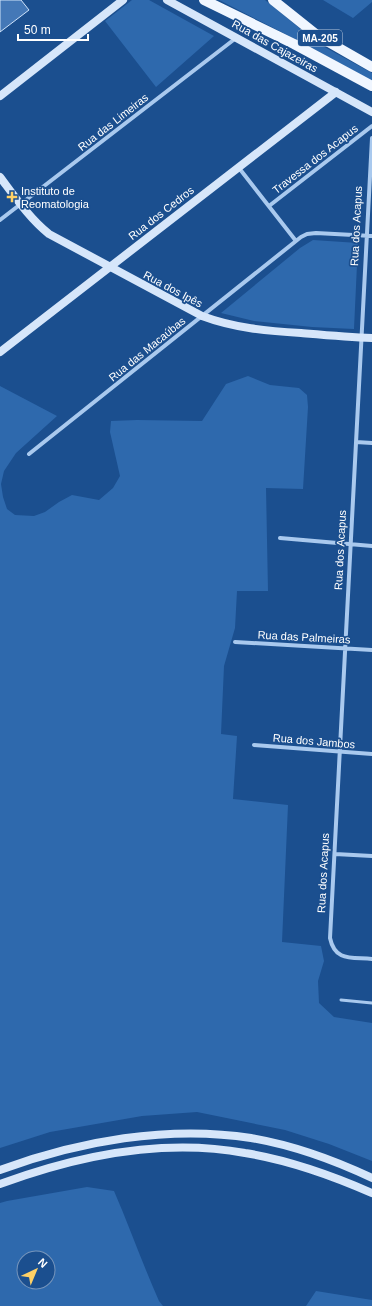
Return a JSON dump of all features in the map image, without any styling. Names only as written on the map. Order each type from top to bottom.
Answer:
[{"type":"main road","points":[[204,0],[294,44],[372,86]]},
{"type":"main road","name":"MA-205","points":[[273,0],[318,36],[372,67]]},
{"type":"street","points":[[0,96],[123,0]]},
{"type":"street","name":"Rua das Cajazeiras","points":[[167,0],[372,112]]},
{"type":"street","name":"Rua das Limeiras","points":[[0,220],[236,38]]},
{"type":"street","name":"Rua dos Cedros","points":[[0,352],[336,92]]},
{"type":"street","name":"Travessa dos Acapus","points":[[269,206],[372,126]]},
{"type":"street","name":"Rua dos Acapus","points":[[372,138],[370,236],[356,442],[330,938],[333,949],[342,957],[372,959]]},
{"type":"street","points":[[239,168],[296,241]]},
{"type":"street","name":"Rua dos Ipês","points":[[0,178],[42,229],[49,234],[109,268],[202,316],[234,326],[259,330],[372,338]]},
{"type":"street","name":"Rua das Macaúbas","points":[[29,454],[296,241],[308,234],[316,233],[370,236]]},
{"type":"street","points":[[356,442],[372,443]]},
{"type":"street","points":[[280,538],[372,546]]},
{"type":"street","name":"Rua das Palmeiras","points":[[235,642],[372,650]]},
{"type":"street","name":"Rua dos Jambos","points":[[254,745],[340,753],[372,754]]},
{"type":"street","points":[[335,854],[372,856]]},
{"type":"street","points":[[0,1170],[61,1151],[106,1142],[150,1136],[186,1134],[251,1138],[289,1147],[326,1159],[372,1178]]},
{"type":"street","points":[[0,1184],[50,1167],[84,1160],[128,1152],[166,1148],[191,1148],[244,1152],[273,1158],[345,1181],[372,1193]]},
{"type":"lane","points":[[341,1000],[372,1003]]},
{"type":"shaded area","points":[[132,0],[149,0],[214,36],[156,87],[105,21]]},
{"type":"shaded area","points":[[219,0],[265,0],[319,44],[372,73],[372,81],[307,45]]},
{"type":"shaded area","points":[[323,0],[372,0],[372,2],[353,18]]},
{"type":"shaded area","points":[[313,240],[358,243],[354,329],[312,327],[254,321],[221,313],[300,248]]},
{"type":"shaded area","points":[[248,376],[270,385],[299,388],[307,395],[308,407],[303,489],[266,488],[268,591],[237,591],[235,628],[224,666],[221,734],[237,736],[233,799],[288,805],[282,942],[321,946],[324,961],[318,981],[319,1003],[334,1017],[372,1023],[372,1161],[329,1144],[285,1130],[197,1112],[142,1116],[50,1132],[0,1148],[0,386],[57,416],[16,453],[4,471],[1,484],[7,509],[15,515],[34,516],[45,512],[72,495],[99,500],[113,488],[120,476],[110,432],[111,421],[202,421],[226,384]]},
{"type":"shaded area","points":[[87,1187],[114,1191],[153,1287],[159,1301],[163,1306],[0,1306],[0,1203]]},
{"type":"shaded area","points":[[316,1291],[372,1300],[372,1306],[306,1306]]},
{"type":"building","points":[[0,0],[21,0],[29,10],[0,32]]},
{"type":"place","name":"Instituto de Reomatologia","points":[[12,197]]}]
